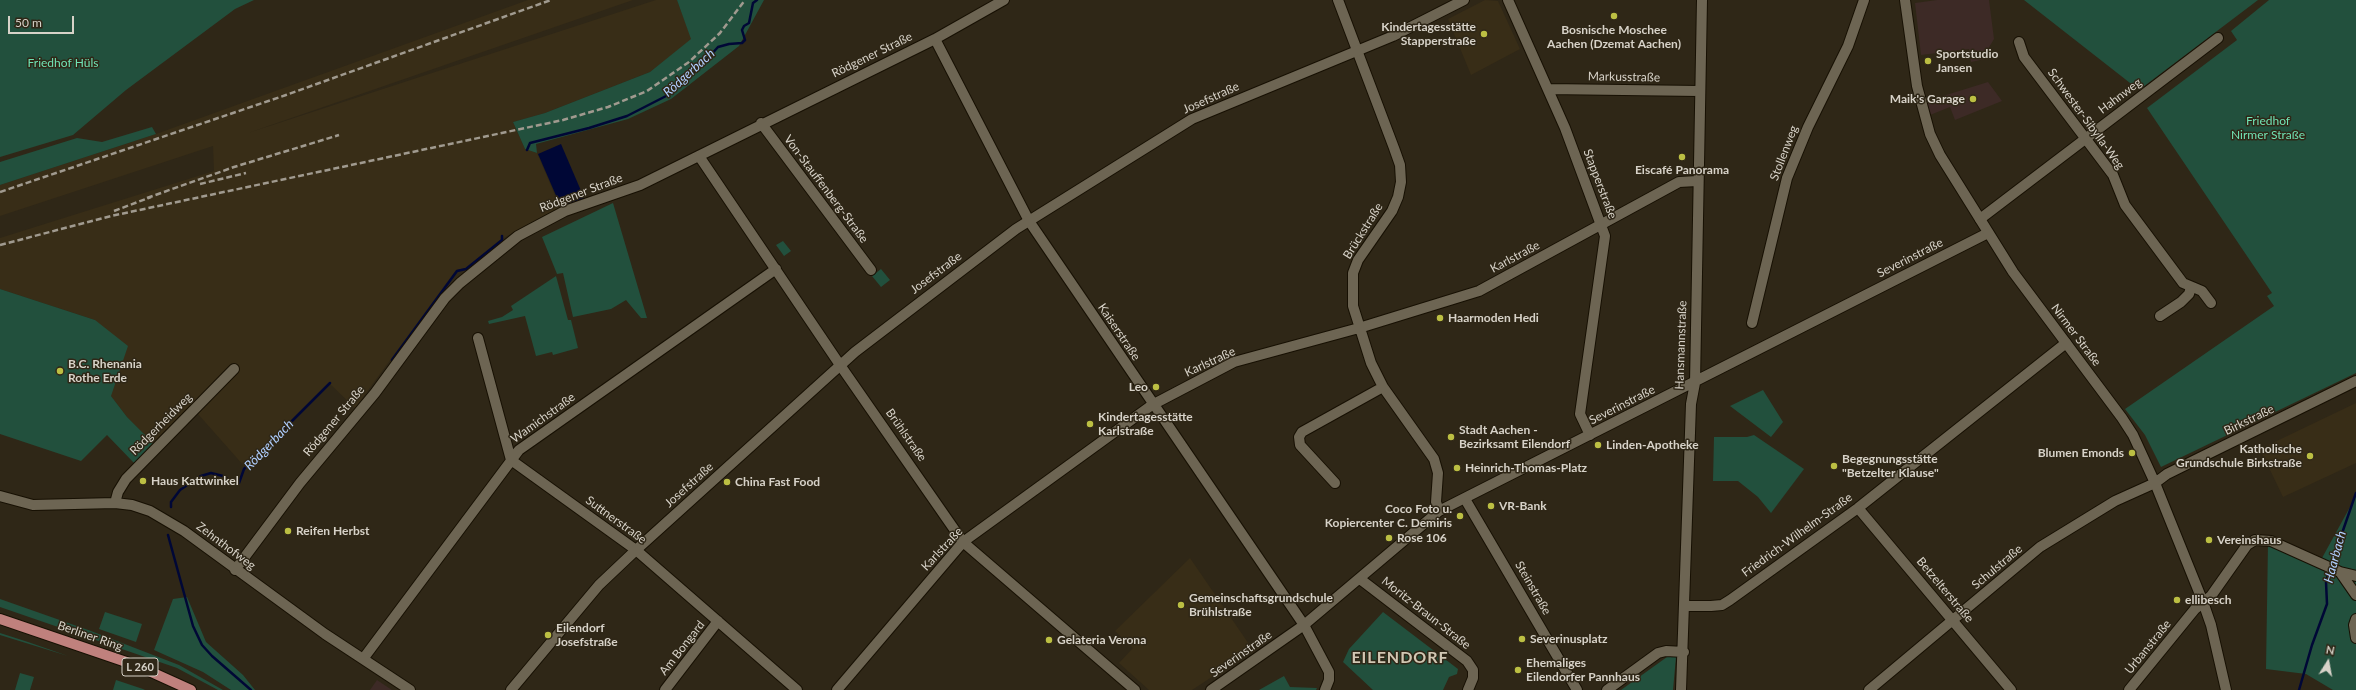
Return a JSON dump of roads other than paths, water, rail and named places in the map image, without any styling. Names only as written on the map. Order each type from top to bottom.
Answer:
[{"type":"main road","name":"Berliner Ring","points":[[0,619],[138,666],[191,690]]},
{"type":"street","name":"Rödgener Straße","points":[[235,570],[300,483],[375,393],[446,298],[460,283],[518,236],[538,224],[565,211],[640,185],[761,123],[935,39],[1004,0]]},
{"type":"street","name":"Brückstraße","points":[[1338,0],[1400,165],[1401,182],[1398,197],[1392,211],[1358,260],[1353,274],[1353,306],[1371,363],[1383,387],[1434,459],[1438,473],[1436,502],[1440,511]]},
{"type":"street","name":"Josefstraße","points":[[511,690],[599,585],[840,365],[906,311],[1029,221],[1192,119],[1358,51],[1464,0]]},
{"type":"street","name":"Stapperstraße","points":[[1508,0],[1548,89],[1603,225],[1605,236],[1580,414],[1590,435]]},
{"type":"street","name":"Hansmannstraße","points":[[1681,690],[1684,652],[1691,404],[1694,383],[1697,181],[1702,0]]},
{"type":"street","name":"Stollenweg","points":[[1752,323],[1787,178],[1808,127],[1848,46],[1864,0]]},
{"type":"street","name":"Nirmer Straße","points":[[1905,0],[1917,86],[1930,134],[1940,155],[2013,272],[2122,418],[2155,483],[2203,602],[2211,625],[2226,690]]},
{"type":"street","name":"Hahnweg","points":[[1980,219],[2218,38]]},
{"type":"street","name":"Kaiserstraße","points":[[935,39],[1029,221],[1152,405],[1304,625],[1329,672],[1329,680],[1325,690]]},
{"type":"street","name":"Schwester-Sibylla-Weg","points":[[2019,42],[2024,58],[2113,175],[2125,205],[2182,283],[2202,291],[2211,303]]},
{"type":"street","name":"Markusstraße","points":[[1548,89],[1699,91]]},
{"type":"street","name":"Von-Stauffenberg-Straße","points":[[761,123],[871,270]]},
{"type":"street","name":"Brühlstraße","points":[[699,156],[840,365],[907,458],[963,542],[1135,690]]},
{"type":"street","name":"Karlstraße","points":[[837,690],[963,542],[1152,405],[1234,362],[1359,328],[1479,291],[1680,182],[1697,181]]},
{"type":"street","name":"Severinstraße","points":[[1211,690],[1304,625],[1440,511],[1988,233]]},
{"type":"street","name":"Wamichstraße","points":[[363,659],[519,450],[776,269]]},
{"type":"street","points":[[2160,316],[2181,302],[2189,294],[2191,287]]},
{"type":"street","points":[[478,338],[511,460]]},
{"type":"street","name":"Friedrich-Wilhelm-Straße","points":[[1685,606],[1722,605],[1730,600],[1858,508],[2066,344]]},
{"type":"street","name":"Rödgerheidweg","points":[[115,503],[118,492],[126,479],[234,369]]},
{"type":"street","name":"Birkstraße","points":[[2155,483],[2167,474],[2356,381]]},
{"type":"street","points":[[1334,483],[1300,445],[1298,438],[1302,432],[1383,387]]},
{"type":"street","name":"Suttnerstraße","points":[[511,460],[636,550],[797,690]]},
{"type":"street","name":"Schulstraße","points":[[1869,690],[2040,547],[2115,501],[2155,483]]},
{"type":"street","name":"Zehnthofweg","points":[[0,496],[22,503],[41,505],[115,503],[132,505],[168,520],[235,570],[410,690]]},
{"type":"street","name":"Steinstraße","points":[[1465,499],[1578,690]]},
{"type":"street","name":"Betzelterstraße","points":[[1858,508],[2012,690]]},
{"type":"street","name":"Urbanstraße","points":[[2129,690],[2203,602],[2211,596],[2247,545],[2255,540],[2271,541],[2333,569]]},
{"type":"street","points":[[2333,569],[2356,576]]},
{"type":"street","points":[[2333,569],[2356,595]]},
{"type":"street","name":"Moritz-Braun-Straße","points":[[1360,579],[1467,661],[1473,670],[1473,678],[1468,690]]},
{"type":"street","points":[[2356,619],[2354,625],[2356,638]]},
{"type":"street","name":"Am Bongard","points":[[666,690],[718,621]]},
{"type":"street","points":[[1607,690],[1658,653],[1666,651],[1684,652]]},
{"type":"waterway","name":"Rödgerbach","points":[[527,150],[530,143],[589,128],[627,116],[670,94],[700,67],[718,47],[742,43],[745,40],[742,30],[744,26],[749,23],[753,3],[757,0]]},
{"type":"waterway","name":"Rödgerbach","points":[[392,360],[457,271],[466,269],[502,240],[502,236]]},
{"type":"waterway","name":"Rödgerbach","points":[[171,507],[171,502],[180,490],[201,476],[211,473],[223,476],[235,484],[239,483],[244,469],[330,383]]},
{"type":"waterway","name":"Haarbach","points":[[2331,565],[2356,493]]},
{"type":"waterway","name":"Rödgerbach","points":[[168,535],[193,626],[202,645],[212,656],[251,690]]},
{"type":"waterway","name":"Haarbach","points":[[2299,690],[2312,645],[2327,604],[2326,582],[2329,570]]},
{"type":"railway","points":[[0,192],[286,95],[551,0]]},
{"type":"railway","points":[[0,245],[111,216],[563,120],[608,107],[647,91],[689,62],[720,33],[745,0]]},
{"type":"railway","points":[[147,198],[234,167],[339,135]]},
{"type":"railway","points":[[200,184],[246,173]]},
{"type":"railway","points":[[114,211],[151,197]]},
{"type":"place","name":"Bosnische Moschee Aachen (Dzemat Aachen)","points":[[1614,16]]},
{"type":"place","name":"Kindertagesstätte Stapperstraße","points":[[1484,34]]},
{"type":"place","name":"Sportstudio Jansen","points":[[1928,61]]},
{"type":"place","name":"Maik's Garage","points":[[1973,99]]},
{"type":"place","name":"Eiscafé Panorama","points":[[1682,157]]},
{"type":"place","name":"Haarmoden Hedi","points":[[1440,318]]},
{"type":"place","name":"B.C. Rhenania Rothe Erde","points":[[60,371]]},
{"type":"place","name":"Leo","points":[[1156,387]]},
{"type":"place","name":"Kindertagesstätte Karlstraße","points":[[1090,424]]},
{"type":"place","name":"Stadt Aachen - Bezirksamt Eilendorf","points":[[1451,437]]},
{"type":"place","name":"Linden-Apotheke","points":[[1598,445]]},
{"type":"place","name":"Blumen Emonds","points":[[2132,453]]},
{"type":"place","name":"Katholische Grundschule Birkstraße","points":[[2310,456]]},
{"type":"place","name":"Begegnungsstätte \"Betzelter Klause\"","points":[[1834,466]]},
{"type":"place","name":"Heinrich-Thomas-Platz","points":[[1457,468]]},
{"type":"place","name":"Haus Kattwinkel","points":[[143,481]]},
{"type":"place","name":"China Fast Food","points":[[727,482]]},
{"type":"place","name":"VR-Bank","points":[[1491,506]]},
{"type":"place","name":"Coco Foto u. Kopiercenter C. Demiris","points":[[1460,516]]},
{"type":"place","name":"Reifen Herbst","points":[[288,531]]},
{"type":"place","name":"Rose 106","points":[[1389,538]]},
{"type":"place","name":"Vereinshaus","points":[[2209,540]]},
{"type":"place","name":"ellibesch","points":[[2177,600]]},
{"type":"place","name":"Gemeinschaftsgrundschule Brühlstraße","points":[[1181,605]]},
{"type":"place","name":"Eilendorf Josefstraße","points":[[548,635]]},
{"type":"place","name":"Severinusplatz","points":[[1522,639]]},
{"type":"place","name":"Gelateria Verona","points":[[1049,640]]},
{"type":"place","name":"Ehemaliges Eilendorfer Pannhaus","points":[[1518,670]]},
{"type":"district","name":"EILENDORF","points":[[1400,658]]},
{"type":"park label","name":"Friedhof Hüls","points":[[63,63]]},
{"type":"park label","name":"Friedhof Nirmer Straße","points":[[2268,128]]}]
